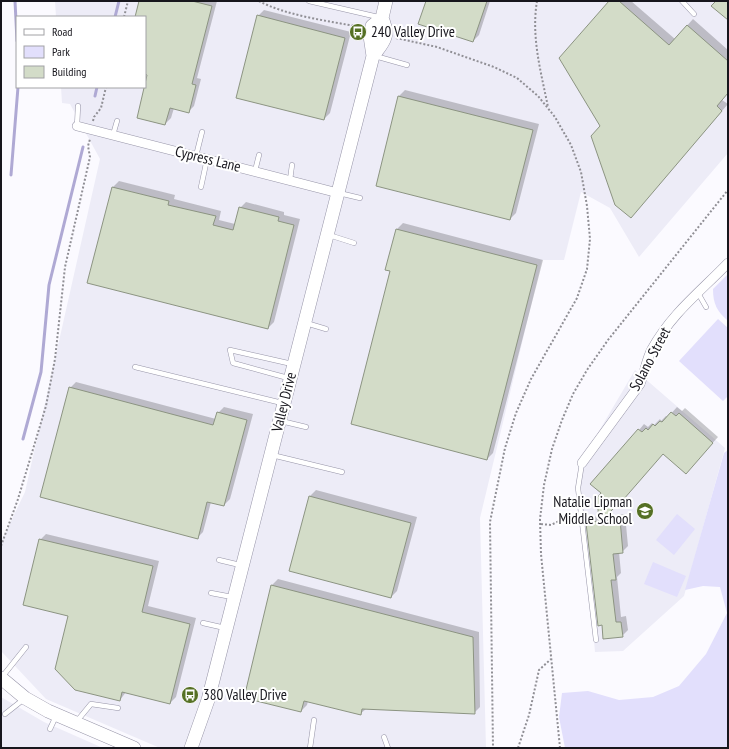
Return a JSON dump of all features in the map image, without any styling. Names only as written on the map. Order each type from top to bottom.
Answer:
[{"type":"main road","name":"Valley Drive","points":[[192,748],[208,700],[373,56],[370,36],[372,26],[382,18],[386,1]]},
{"type":"main road","points":[[1,678],[25,698],[112,741],[134,748]]},
{"type":"street","name":"Cypress Lane","points":[[77,126],[338,193]]},
{"type":"street","name":"Solano Street","points":[[582,463],[640,384],[651,351],[664,330],[681,308],[728,263]]},
{"type":"lane","points":[[309,1],[382,18]]},
{"type":"lane","points":[[682,1],[694,14]]},
{"type":"lane","points":[[373,56],[407,66]]},
{"type":"lane","points":[[77,126],[78,106]]},
{"type":"lane","points":[[113,135],[117,121]]},
{"type":"lane","points":[[196,156],[202,132]]},
{"type":"lane","points":[[255,171],[259,155]]},
{"type":"lane","points":[[201,187],[207,159]]},
{"type":"lane","points":[[290,180],[292,164]]},
{"type":"lane","points":[[338,193],[360,198]]},
{"type":"lane","points":[[327,235],[354,243]]},
{"type":"lane","points":[[698,293],[706,307]]},
{"type":"lane","points":[[304,323],[326,329]]},
{"type":"lane","points":[[290,378],[233,363],[230,350],[294,365]]},
{"type":"lane","points":[[135,367],[284,403]]},
{"type":"lane","points":[[279,421],[306,427]]},
{"type":"lane","points":[[271,454],[342,472]]},
{"type":"lane","points":[[582,463],[578,488],[596,640]]},
{"type":"lane","points":[[219,560],[242,565]]},
{"type":"lane","points":[[211,593],[234,598]]},
{"type":"lane","points":[[203,623],[226,628]]},
{"type":"lane","points":[[1,678],[26,647]]},
{"type":"lane","points":[[5,714],[25,698]]},
{"type":"lane","points":[[76,723],[91,704],[118,708]]},
{"type":"lane","points":[[50,729],[57,714]]},
{"type":"lane","points":[[310,748],[314,720]]},
{"type":"lane","points":[[384,737],[388,748]]},
{"type":"path","points":[[124,16],[128,1]]},
{"type":"path","points":[[260,1],[267,5],[294,13],[360,27]]},
{"type":"path","points":[[537,1],[535,32],[548,108]]},
{"type":"path","points":[[392,37],[437,47],[494,67],[517,78],[538,96],[555,117],[571,145],[581,172],[587,206],[590,239],[587,269],[577,298],[531,379],[516,413],[505,448],[490,522],[493,748]]},
{"type":"path","points":[[1,546],[18,499],[46,406],[55,358],[65,267],[90,157],[88,146],[91,129],[94,117],[101,108],[106,88]]},
{"type":"path","points":[[540,524],[551,525],[561,520],[572,523],[582,521]]},
{"type":"path","points":[[518,748],[529,715],[539,670],[550,659]]},
{"type":"shaded area","points":[[55,1],[728,1],[728,153],[639,257],[610,208],[581,192],[564,260],[542,260],[480,518],[486,748],[160,748],[46,699],[1,651],[1,542],[25,492],[100,159],[70,104],[62,103],[61,88],[146,88],[146,16],[56,16]]},
{"type":"shaded area","name":"Natalie Lipman Middle School","points":[[635,370],[725,448],[684,596],[623,651],[595,652],[579,465]]},
{"type":"shaded area","points":[[1,697],[44,722],[103,748],[1,748]]},
{"type":"green space","points":[[728,274],[728,321],[716,307],[713,289]]},
{"type":"green space","points":[[718,319],[728,328],[728,396],[723,401],[679,361]]},
{"type":"green space","points":[[728,450],[728,748],[565,748],[559,717],[562,693],[588,691],[619,700],[653,697],[679,686],[706,654],[727,613],[720,587],[703,586],[685,590],[724,453]]},
{"type":"green space","points":[[677,514],[695,529],[674,555],[656,540]]},
{"type":"green space","points":[[653,562],[686,576],[677,597],[644,584]]},
{"type":"building","points":[[139,1],[192,1],[212,6],[192,84],[196,85],[189,113],[170,108],[165,125],[137,118],[144,88],[146,88],[146,16],[135,16]]},
{"type":"building","points":[[426,1],[487,1],[473,42],[418,24]]},
{"type":"building","points":[[609,1],[619,1],[669,45],[687,25],[728,61],[728,93],[717,106],[722,111],[631,218],[615,205],[591,136],[600,126],[559,58]]},
{"type":"building","points":[[716,1],[728,1],[728,20],[711,6]]},
{"type":"building","points":[[257,15],[345,38],[324,120],[236,98]]},
{"type":"building","points":[[398,96],[533,130],[510,220],[376,186]]},
{"type":"building","points":[[112,187],[169,201],[168,205],[216,216],[213,225],[233,230],[239,207],[279,217],[278,221],[294,225],[268,329],[87,283]]},
{"type":"building","points":[[396,229],[537,265],[487,460],[351,424],[390,271],[385,270]]},
{"type":"building","points":[[69,387],[213,425],[217,412],[247,420],[224,506],[207,502],[198,539],[40,497]]},
{"type":"building","points":[[671,412],[676,416],[679,413],[713,443],[686,474],[663,454],[623,500],[621,499],[603,521],[620,519],[623,553],[613,554],[616,580],[611,580],[616,622],[621,622],[623,637],[603,639],[602,625],[598,626],[586,523],[599,521],[597,498],[601,493],[590,484],[638,429],[642,432],[646,428],[648,430],[653,424],[655,426],[660,421],[662,422]]},
{"type":"building","points":[[309,496],[411,523],[391,598],[289,571]]},
{"type":"building","points":[[39,539],[153,566],[142,612],[190,624],[170,704],[122,692],[120,701],[75,690],[55,669],[68,616],[23,605]]},
{"type":"building","points":[[271,585],[473,637],[475,714],[362,709],[361,715],[304,701],[301,712],[244,698]]},
{"type":"waterway","points":[[15,1],[16,21]]},
{"type":"waterway","points":[[115,16],[119,1]]},
{"type":"waterway","points":[[11,175],[18,88]]},
{"type":"waterway","points":[[95,96],[97,88]]},
{"type":"waterway","points":[[23,439],[41,372],[49,285],[83,147]]},
{"type":"place","name":"240 Valley Drive","points":[[358,32]]},
{"type":"place","name":"Natalie Lipman Middle School","points":[[645,511]]},
{"type":"place","name":"380 Valley Drive","points":[[190,695]]}]
